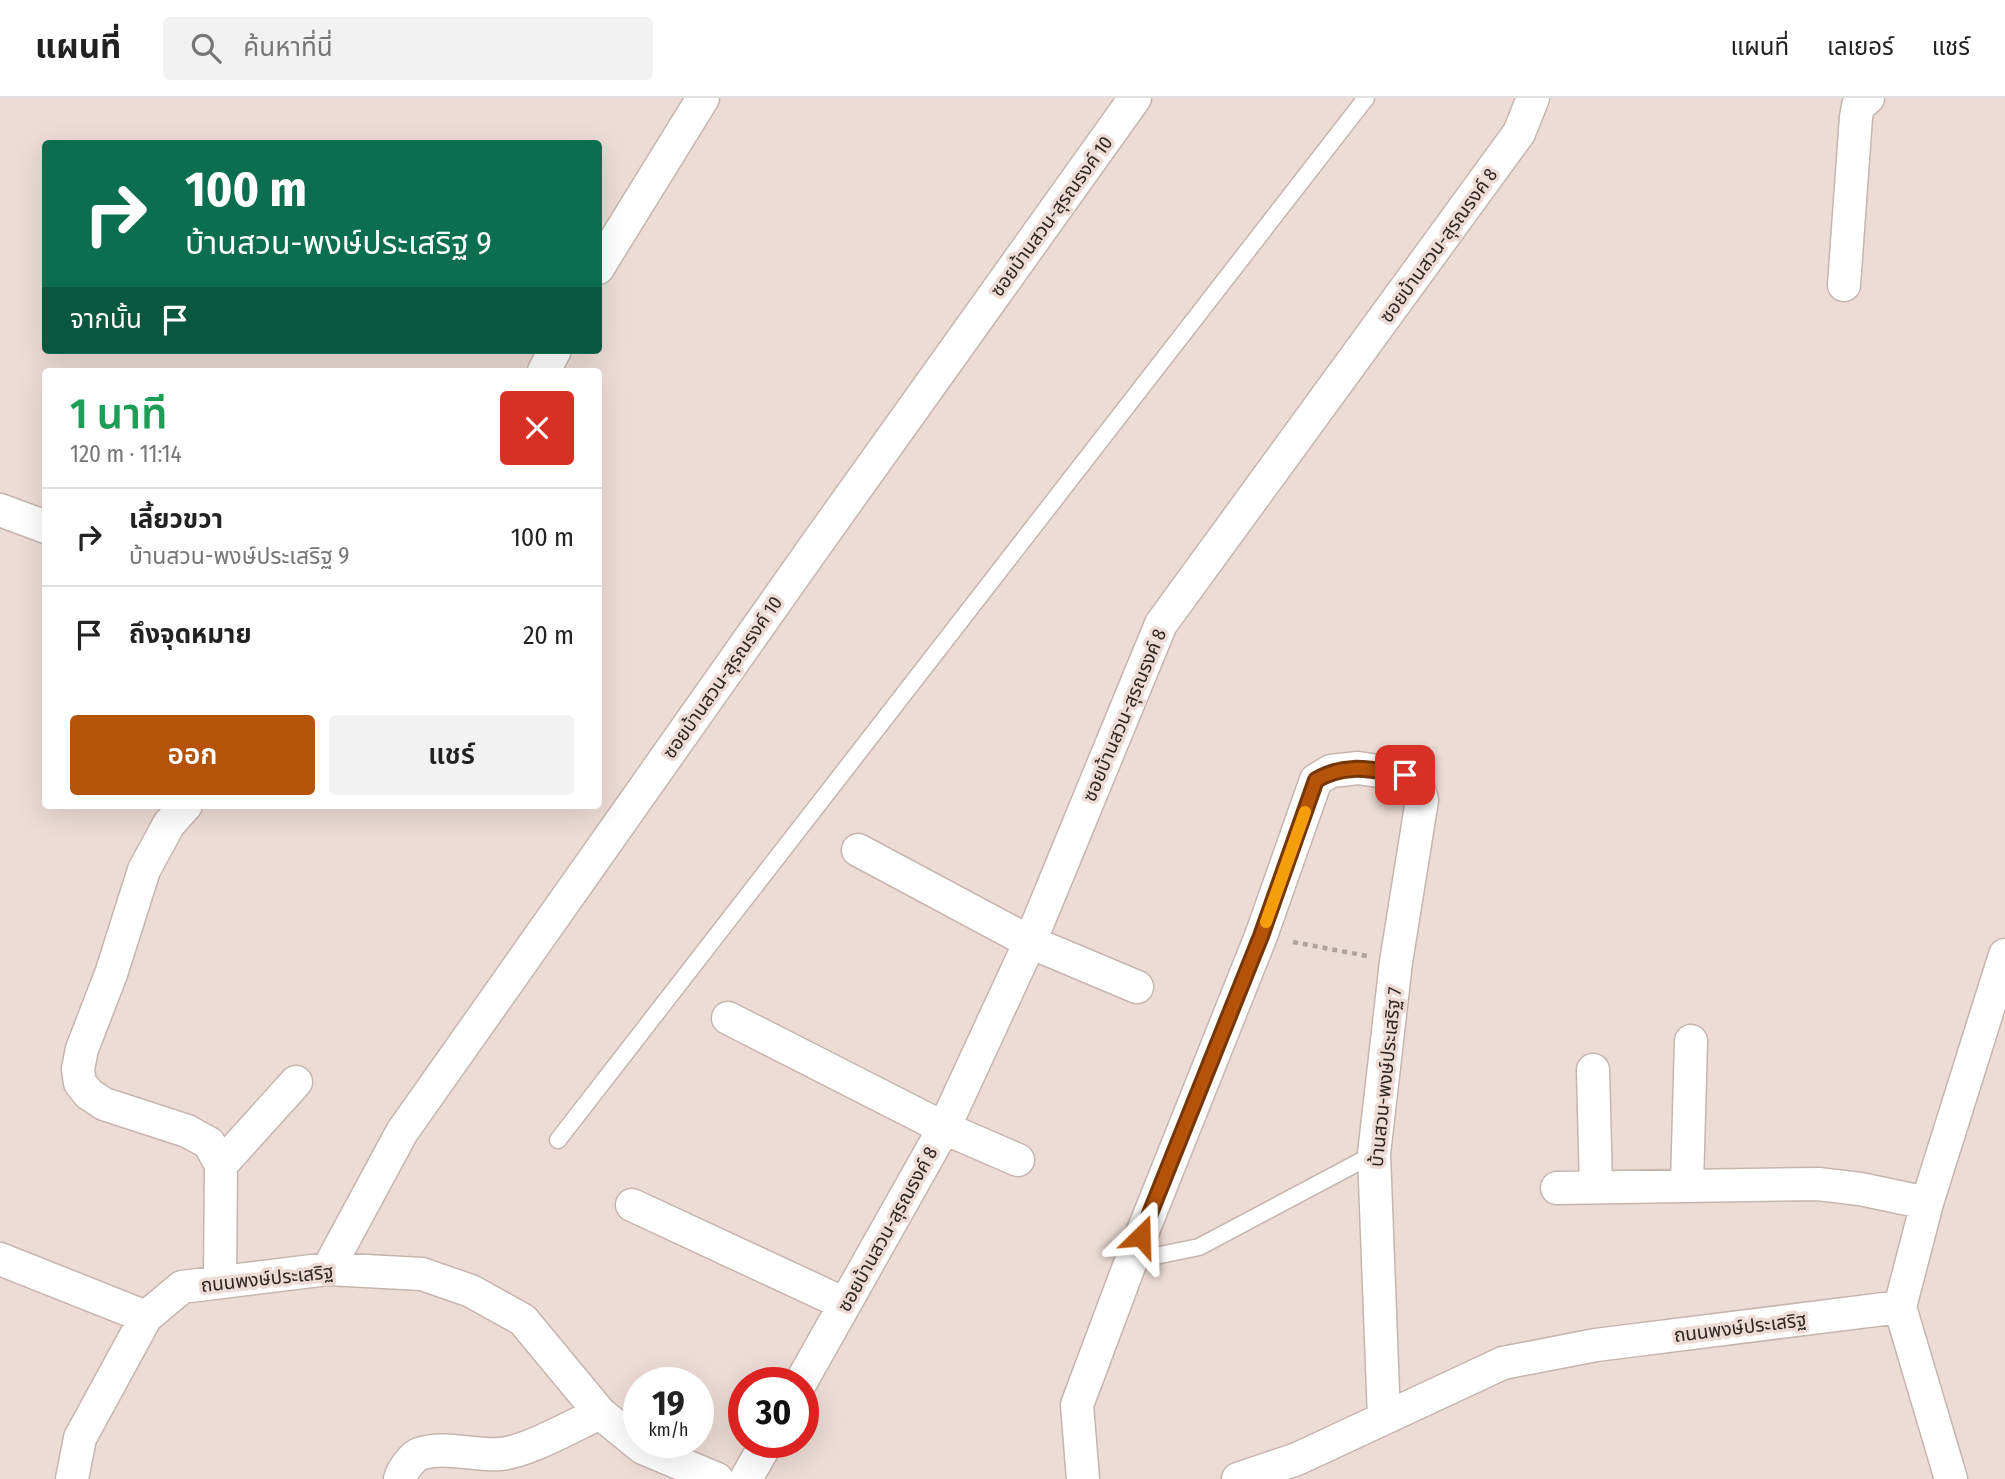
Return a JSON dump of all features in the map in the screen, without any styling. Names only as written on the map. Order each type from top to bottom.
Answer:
[{"type":"street","points":[[602,262],[703,98]]},
{"type":"street","name":"ซอยบ้านสวน-สุรณรงค์ 10","points":[[328,1269],[402,1132],[1135,98]]},
{"type":"street","name":"ซอยบ้านสวน-สุรณรงค์ 8","points":[[809,1367],[944,1128],[1030,942],[1161,624],[1519,133],[1533,98]]},
{"type":"street","points":[[1844,285],[1856,117],[1858,106],[1867,98]]},
{"type":"street","points":[[0,510],[42,526]]},
{"type":"street","name":"บ้านสวน-พงษ์ประเสริฐ 7","points":[[1261,936],[1316,780],[1331,771],[1358,768],[1405,775],[1418,786],[1422,800],[1396,962],[1374,1154],[1384,1418]]},
{"type":"street","points":[[182,809],[169,824],[144,870],[111,974],[82,1049],[78,1069],[80,1083],[89,1094],[104,1104],[209,1143],[221,1165],[220,1282]]},
{"type":"street","points":[[858,850],[1030,942],[1137,987]]},
{"type":"street","points":[[1083,1479],[1077,1405],[1131,1261],[1261,936]]},
{"type":"street","points":[[1951,1479],[1900,1307],[1927,1203],[2005,955]]},
{"type":"street","points":[[728,1018],[944,1128],[1018,1160]]},
{"type":"street","points":[[1688,1185],[1691,1041]]},
{"type":"street","points":[[1593,1070],[1596,1187]]},
{"type":"street","points":[[221,1165],[296,1082]]},
{"type":"street","points":[[1557,1188],[1818,1184],[1860,1189],[1927,1203]]},
{"type":"street","points":[[632,1205],[845,1304]]},
{"type":"street","points":[[0,1259],[146,1317]]},
{"type":"street","name":"ถนนพงษ์ประเสริฐ","points":[[72,1479],[80,1438],[146,1317],[182,1287],[328,1269],[422,1274],[471,1291],[523,1320],[600,1413],[643,1448],[717,1479]]},
{"type":"street","name":"ถนนพงษ์ประเสริฐ","points":[[1238,1479],[1301,1469],[1384,1418],[1503,1363],[1597,1345],[1900,1307]]},
{"type":"street","points":[[400,1479],[416,1455],[444,1449],[477,1454],[503,1454],[600,1413]]},
{"type":"street","points":[[746,1479],[758,1458]]},
{"type":"lane","points":[[558,1140],[1366,98]]},
{"type":"lane","points":[[1131,1261],[1199,1247],[1374,1154]]},
{"type":"path","points":[[1261,936],[1396,962]]},
{"type":"slow traffic","points":[[1266,922],[1305,812]]},
{"type":"route","points":[[1141,1236],[1261,936],[1316,780],[1331,771],[1358,768],[1405,775]]}]
